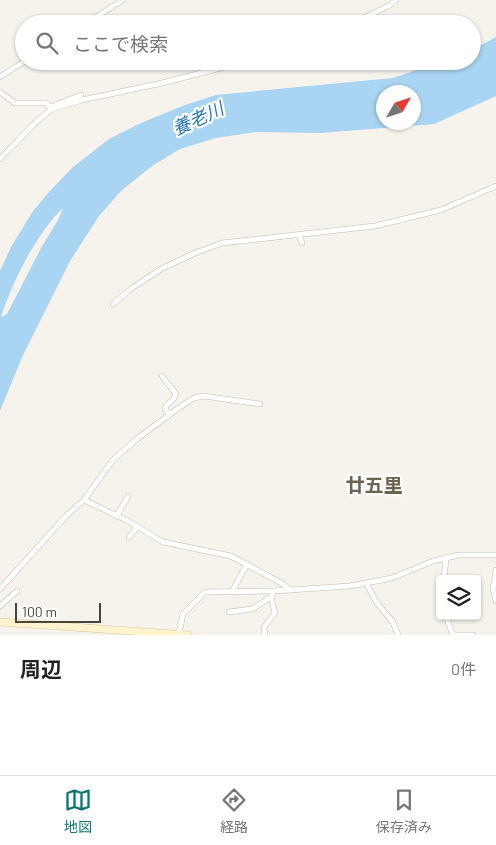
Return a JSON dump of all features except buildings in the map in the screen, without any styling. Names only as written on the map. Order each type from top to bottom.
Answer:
[{"type":"main road","points":[[0,622],[188,635]]},
{"type":"street","points":[[99,15],[123,0]]},
{"type":"street","points":[[370,15],[396,0]]},
{"type":"street","points":[[0,77],[15,67]]},
{"type":"street","points":[[0,92],[15,103],[49,107],[213,70]]},
{"type":"street","points":[[0,159],[49,107],[81,95]]},
{"type":"street","points":[[45,96],[49,107]]},
{"type":"street","points":[[113,304],[132,288],[161,269],[195,253],[230,241],[375,226],[441,210],[496,186]]},
{"type":"street","points":[[299,234],[302,243]]},
{"type":"street","points":[[162,376],[176,394],[166,406],[165,409],[169,414]]},
{"type":"street","points":[[0,589],[65,517],[84,500],[113,460],[169,414],[194,398],[204,396],[260,404]]},
{"type":"street","points":[[118,516],[128,496]]},
{"type":"street","points":[[84,500],[137,526],[163,542],[231,556],[283,584],[290,590]]},
{"type":"street","points":[[129,537],[137,526]]},
{"type":"street","points":[[179,634],[183,614],[205,592],[274,591],[338,587],[392,578],[433,561],[459,555],[496,555]]},
{"type":"street","points":[[444,575],[446,558]]},
{"type":"street","points":[[232,592],[247,564]]},
{"type":"street","points":[[496,570],[493,590],[496,600]]},
{"type":"street","points":[[366,582],[377,603],[393,622],[398,635]]},
{"type":"street","points":[[0,606],[17,591]]},
{"type":"street","points":[[229,612],[252,609],[271,597],[274,591]]},
{"type":"street","points":[[265,635],[264,627],[274,617],[276,612],[271,597]]},
{"type":"street","points":[[448,620],[453,635],[473,635]]},
{"type":"water","name":"養老川","points":[[496,37],[496,96],[434,124],[421,125],[421,85],[376,85],[376,129],[321,133],[255,132],[216,138],[180,149],[152,166],[121,191],[99,216],[70,261],[23,355],[0,411],[0,271],[11,247],[33,211],[73,167],[109,139],[141,123],[216,95],[393,78],[417,70],[481,70],[481,45]],"holes":[[[63,208],[7,314],[1,317],[11,289],[26,259],[44,230]]]},
{"type":"district","name":"廿五里","points":[[374,485]]}]
